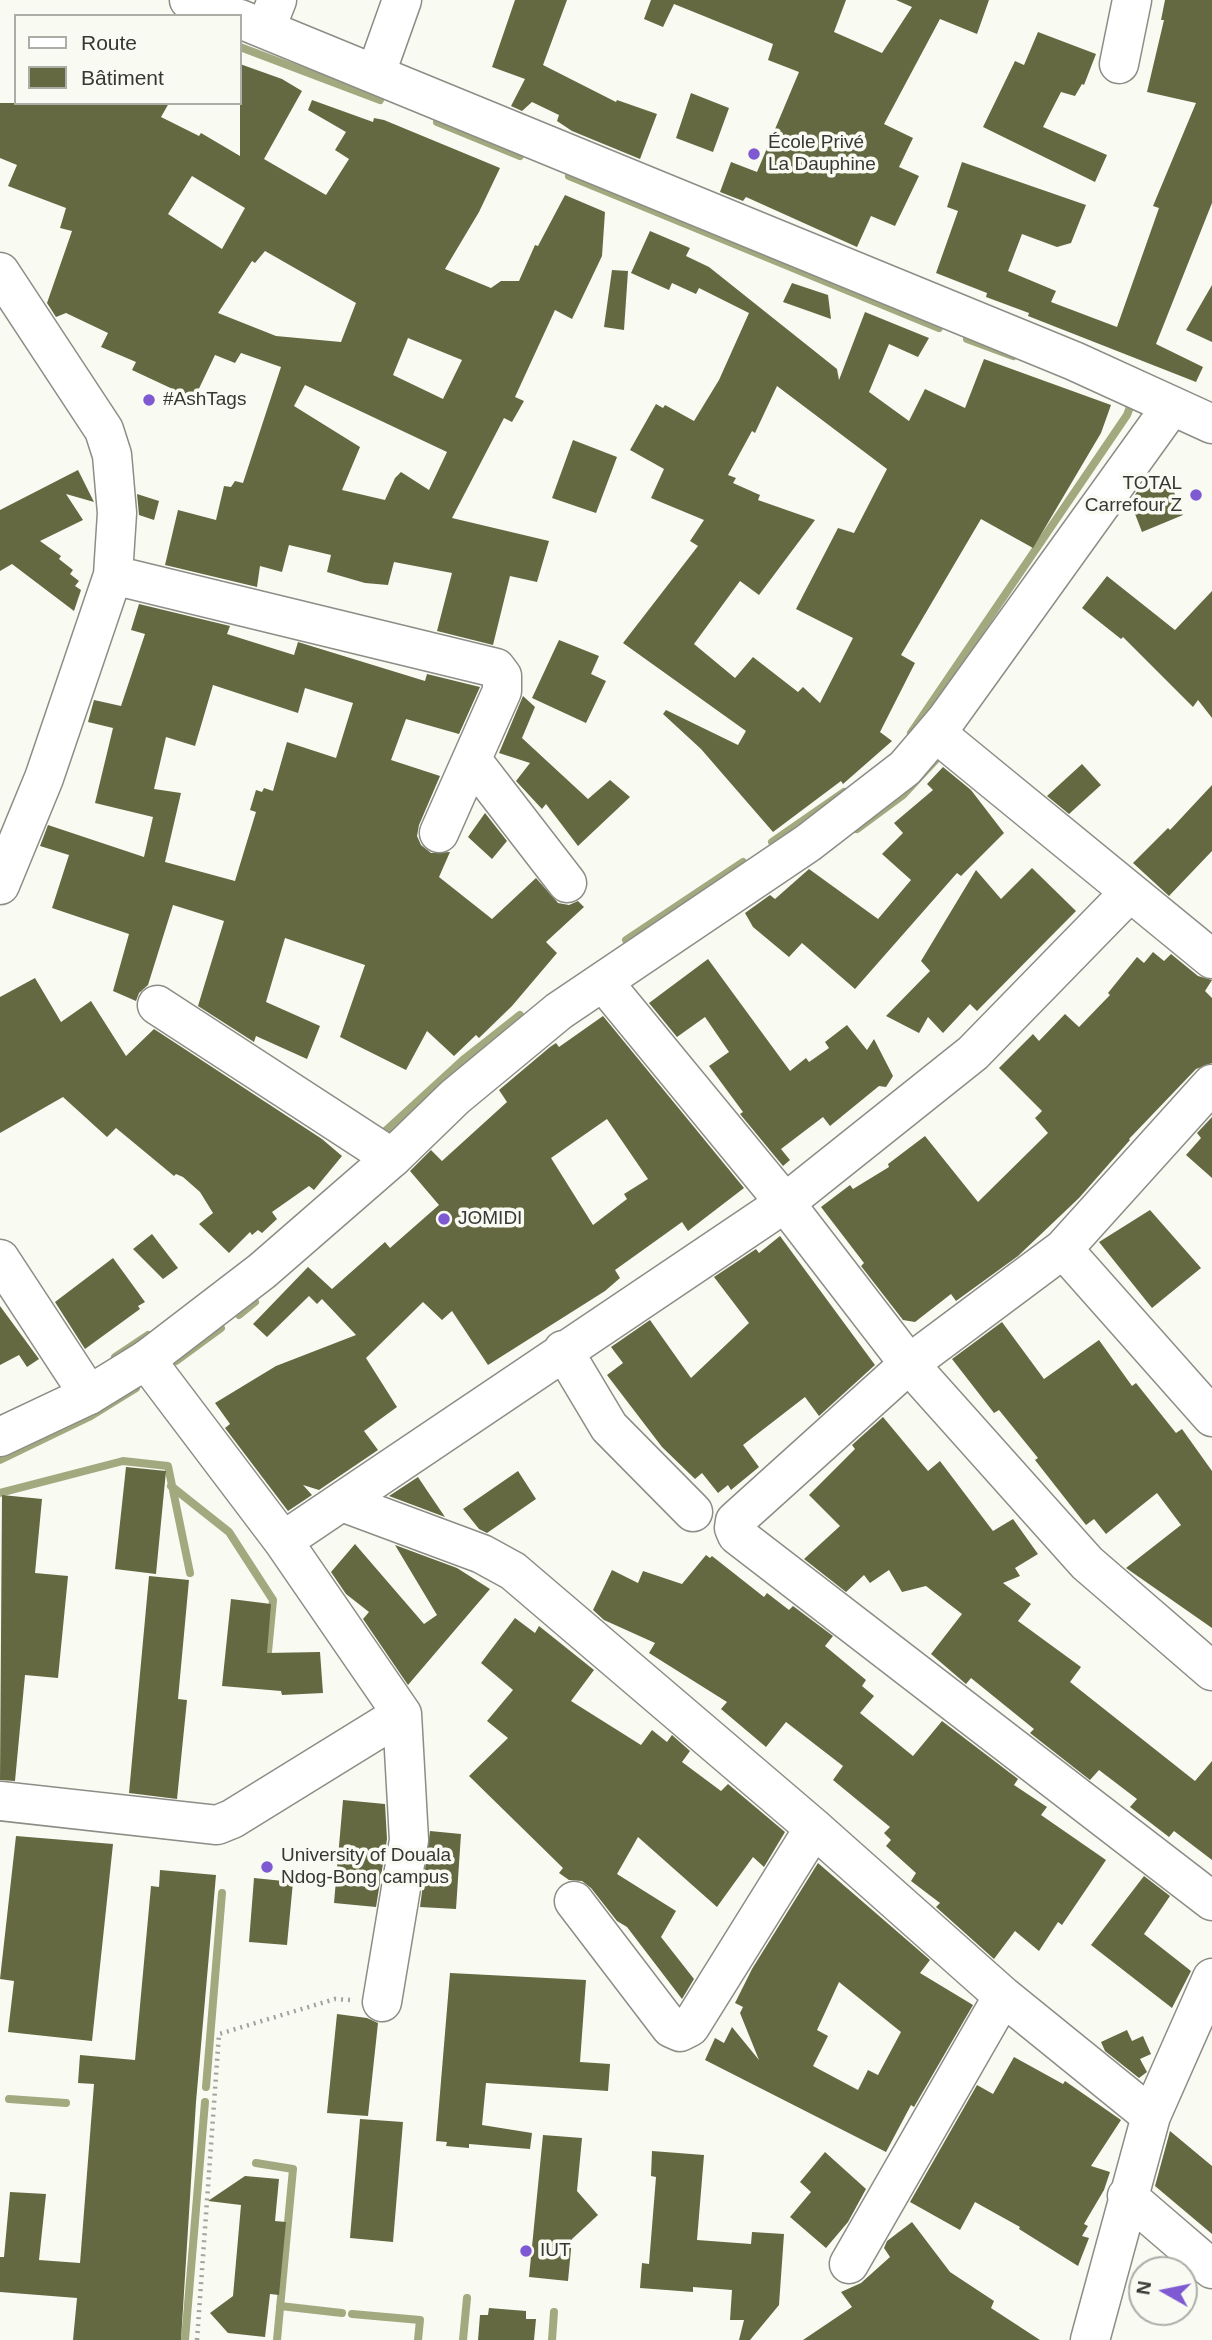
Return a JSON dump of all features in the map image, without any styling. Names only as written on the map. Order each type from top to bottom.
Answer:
[{"type":"street","points":[[189,0],[254,16],[376,73],[1074,361],[1212,424]]},
{"type":"street","points":[[376,73],[402,0]]},
{"type":"street","points":[[1119,64],[1132,0]]},
{"type":"street","points":[[0,272],[104,430],[117,483],[113,576],[61,731],[0,885]]},
{"type":"street","points":[[0,1437],[89,1395],[146,1360],[262,1271],[512,1049],[559,1011],[604,983],[867,800],[905,768],[936,733],[1171,407]]},
{"type":"street","points":[[113,576],[496,668],[502,676],[502,691],[439,833]]},
{"type":"street","points":[[936,733],[1212,959]]},
{"type":"street","points":[[472,760],[567,883]]},
{"type":"street","points":[[284,1541],[563,1350],[785,1203],[973,1054],[1130,891]]},
{"type":"street","points":[[604,983],[785,1203],[909,1364],[1087,1563],[1212,1671]]},
{"type":"street","points":[[156,1005],[392,1157]]},
{"type":"street","points":[[1212,1084],[1063,1249],[909,1364],[735,1521],[737,1535],[1212,1901]]},
{"type":"street","points":[[1063,1249],[1212,1416]]},
{"type":"street","points":[[0,1259],[89,1395]]},
{"type":"street","points":[[563,1350],[609,1427],[693,1512]]},
{"type":"street","points":[[146,1360],[284,1541],[402,1714],[410,1840],[382,2002]]},
{"type":"street","points":[[342,1502],[482,1554],[513,1571],[814,1828],[1003,1997],[1151,2116]]},
{"type":"street","points":[[0,1801],[217,1825],[232,1819],[402,1714]]},
{"type":"street","points":[[574,1901],[671,2028],[680,2032],[690,2027],[814,1828]]},
{"type":"street","points":[[1090,2340],[1126,2196],[1151,2116],[1212,1978]]},
{"type":"street","points":[[849,2264],[1003,1997]]},
{"type":"street","points":[[1126,2196],[1211,2265]]},
{"type":"path","points":[[197,2340],[219,2034],[335,1999],[382,2002]]},
{"type":"building","points":[[515,0],[567,0],[543,65],[616,102],[617,100],[657,114],[640,159],[572,131],[557,121],[559,115],[532,102],[522,111],[511,106],[525,79],[492,67]]},
{"type":"building","points":[[651,0],[846,0],[834,32],[882,53],[912,7],[896,0],[989,0],[977,34],[940,19],[884,124],[913,138],[899,167],[919,176],[895,226],[871,216],[857,247],[746,197],[743,201],[720,192],[731,162],[757,172],[799,72],[768,60],[773,44],[674,4],[663,27],[644,19]]},
{"type":"building","points":[[1165,0],[1212,0],[1212,203],[1156,344],[1203,367],[1196,382],[1028,316],[1029,313],[986,297],[987,293],[936,273],[958,211],[947,207],[962,162],[1086,205],[1071,243],[1057,247],[1022,234],[1008,271],[1056,291],[1051,302],[1117,327],[1159,208],[1153,206],[1196,103],[1147,92],[1164,20],[1161,20]]},
{"type":"building","points":[[1038,32],[1096,54],[1084,85],[1082,84],[1075,96],[1061,92],[1043,127],[1107,155],[1095,182],[983,127],[1015,61],[1024,65]]},
{"type":"building","points":[[242,65],[282,79],[302,91],[264,159],[326,195],[349,159],[335,150],[346,132],[308,110],[312,100],[373,122],[374,118],[384,120],[500,168],[479,212],[445,269],[491,288],[501,281],[519,281],[535,245],[538,246],[565,195],[605,212],[602,256],[572,319],[555,310],[515,397],[524,401],[512,422],[504,418],[452,518],[549,541],[537,582],[510,576],[493,645],[437,631],[452,573],[394,562],[388,585],[365,583],[327,572],[331,555],[289,545],[282,572],[260,566],[257,587],[165,565],[178,510],[216,520],[224,486],[231,487],[235,481],[243,483],[281,367],[241,353],[235,363],[215,355],[194,399],[132,370],[136,362],[101,347],[108,333],[66,313],[56,317],[47,303],[72,231],[60,228],[66,208],[8,186],[17,165],[0,158],[0,103],[168,105],[161,117],[199,136],[201,133],[240,156]],"holes":[[[192,176],[245,208],[222,249],[168,214]],[[265,251],[356,303],[341,342],[276,336],[218,313],[252,261],[255,263]],[[408,338],[462,360],[443,399],[393,375]],[[305,385],[447,452],[429,490],[401,472],[395,478],[385,500],[342,490],[360,447],[294,406]]]},
{"type":"building","points":[[691,93],[729,108],[713,152],[676,138]]},
{"type":"building","points":[[650,231],[690,248],[686,256],[709,267],[837,369],[839,380],[865,312],[929,338],[918,357],[889,344],[869,392],[909,421],[925,389],[965,408],[984,359],[1111,405],[1101,433],[1033,548],[981,519],[901,655],[915,663],[880,732],[892,741],[843,784],[841,781],[773,832],[701,749],[663,714],[666,710],[738,745],[746,731],[623,643],[698,546],[690,541],[704,520],[651,498],[664,469],[630,450],[656,404],[663,408],[665,405],[694,421],[719,380],[749,313],[699,288],[696,294],[672,283],[669,290],[631,273]],"holes":[[[777,386],[887,469],[854,533],[838,528],[796,609],[853,638],[820,703],[803,687],[798,692],[753,657],[735,678],[694,644],[740,581],[759,595],[815,520],[758,500],[760,495],[733,483],[736,478],[728,475],[752,431],[755,433]]]},
{"type":"building","points":[[612,270],[628,271],[624,330],[604,327]]},
{"type":"building","points":[[792,283],[828,295],[831,319],[783,302]]},
{"type":"building","points":[[1212,285],[1212,342],[1186,330]]},
{"type":"building","points":[[573,440],[617,457],[596,513],[552,498]]},
{"type":"building","points":[[78,470],[94,502],[66,494],[83,520],[40,541],[61,556],[59,559],[73,570],[70,574],[79,581],[75,586],[81,590],[74,611],[12,564],[0,571],[0,510]]},
{"type":"building","points":[[1168,477],[1183,515],[1142,532],[1130,501],[1140,488]]},
{"type":"building","points":[[137,494],[159,501],[154,520],[139,515]]},
{"type":"building","points":[[1107,576],[1175,630],[1212,591],[1212,718],[1198,700],[1193,707],[1123,637],[1121,639],[1082,608]]},
{"type":"building","points":[[139,604],[230,626],[227,634],[294,655],[298,642],[425,681],[427,674],[480,687],[459,734],[406,719],[391,760],[440,776],[419,825],[417,836],[421,845],[431,853],[450,852],[439,877],[492,919],[536,878],[558,903],[569,905],[578,901],[584,907],[546,942],[557,953],[512,1006],[479,1038],[476,1035],[454,1056],[427,1031],[406,1070],[340,1037],[365,965],[285,938],[266,1002],[320,1026],[307,1059],[256,1036],[254,1042],[198,1006],[224,921],[173,905],[148,985],[139,993],[136,1001],[113,991],[129,934],[52,908],[69,855],[40,846],[48,825],[144,857],[153,817],[95,803],[113,728],[88,722],[94,700],[121,706],[145,634],[131,630]],"holes":[[[213,685],[298,713],[305,688],[353,703],[336,758],[287,742],[273,791],[264,788],[262,792],[256,790],[250,810],[256,812],[235,881],[165,862],[181,793],[154,789],[166,737],[195,746]]]},
{"type":"building","points":[[559,640],[599,656],[591,674],[606,681],[586,723],[532,698]]},
{"type":"building","points":[[523,696],[535,707],[522,738],[588,799],[610,780],[630,797],[578,846],[546,804],[542,809],[516,781],[530,763],[499,753]]},
{"type":"building","points":[[1082,764],[1101,785],[1069,814],[1047,796]]},
{"type":"building","points":[[943,767],[971,790],[1004,833],[961,876],[957,873],[855,989],[802,943],[789,957],[753,927],[745,913],[770,895],[775,899],[809,869],[878,919],[911,880],[882,854],[903,833],[894,823],[933,790],[927,784]]},
{"type":"building","points":[[1212,785],[1212,851],[1169,896],[1133,863],[1168,828],[1170,830]]},
{"type":"building","points":[[485,813],[507,841],[492,859],[468,837]]},
{"type":"building","points":[[1032,868],[1076,911],[977,1011],[970,1004],[943,1033],[928,1017],[919,1033],[886,1016],[930,971],[921,961],[976,870],[1001,899]]},
{"type":"building","points":[[1153,952],[1164,961],[1171,954],[1198,976],[1212,980],[1205,991],[1212,998],[1212,1063],[1196,1069],[1129,1139],[1079,1198],[1018,1256],[956,1301],[951,1294],[915,1322],[903,1320],[861,1266],[864,1263],[821,1207],[850,1185],[853,1189],[889,1167],[888,1164],[925,1136],[978,1202],[1048,1133],[1035,1118],[1042,1111],[999,1068],[1033,1034],[1039,1041],[1065,1014],[1079,1027],[1110,995],[1108,993],[1137,957],[1144,963]]},
{"type":"building","points":[[708,959],[790,1071],[806,1058],[809,1062],[829,1048],[825,1042],[847,1025],[867,1050],[874,1039],[893,1076],[886,1087],[879,1086],[830,1126],[823,1117],[781,1149],[790,1160],[783,1166],[740,1114],[743,1112],[709,1066],[729,1052],[705,1017],[677,1037],[649,1003]]},
{"type":"building","points":[[35,978],[61,1022],[91,1001],[126,1056],[154,1029],[322,1139],[342,1156],[314,1190],[309,1186],[272,1212],[277,1219],[262,1233],[258,1230],[252,1235],[250,1232],[229,1253],[199,1224],[213,1213],[200,1192],[183,1177],[176,1174],[174,1176],[116,1128],[107,1137],[63,1097],[0,1133],[0,997]]},
{"type":"building","points":[[603,1016],[744,1188],[688,1231],[682,1222],[615,1270],[620,1278],[605,1291],[488,1365],[452,1311],[442,1320],[423,1302],[366,1358],[397,1407],[364,1431],[378,1450],[319,1490],[303,1485],[312,1495],[288,1511],[225,1428],[230,1424],[215,1403],[276,1366],[356,1335],[322,1299],[317,1304],[309,1296],[267,1337],[253,1324],[308,1267],[332,1289],[385,1242],[390,1248],[439,1205],[410,1171],[431,1150],[442,1161],[507,1102],[499,1090],[550,1047],[556,1043],[559,1047]],"holes":[[[607,1119],[648,1179],[624,1194],[627,1199],[593,1225],[551,1158]]]},
{"type":"building","points":[[1212,1117],[1212,1178],[1186,1155],[1201,1138],[1197,1133]]},
{"type":"building","points":[[1150,1210],[1201,1268],[1152,1308],[1099,1242]]},
{"type":"building","points":[[152,1234],[178,1268],[163,1279],[133,1249]]},
{"type":"building","points":[[780,1236],[875,1365],[819,1416],[805,1397],[743,1445],[759,1467],[731,1490],[728,1485],[718,1493],[702,1473],[695,1479],[662,1447],[607,1375],[623,1363],[611,1347],[650,1320],[691,1378],[749,1323],[714,1277],[756,1249],[759,1253]]},
{"type":"building","points":[[113,1258],[145,1302],[138,1306],[140,1309],[85,1349],[55,1302]]},
{"type":"building","points":[[0,1306],[39,1359],[27,1367],[19,1355],[0,1365]]},
{"type":"building","points":[[1002,1322],[1044,1379],[1099,1340],[1132,1386],[1136,1383],[1176,1433],[1182,1429],[1212,1471],[1212,1628],[1126,1568],[1181,1525],[1157,1493],[1106,1534],[1094,1519],[1086,1525],[1035,1460],[1038,1458],[999,1410],[994,1413],[952,1359]]},
{"type":"building","points":[[883,1417],[928,1471],[940,1461],[993,1531],[1013,1519],[1038,1554],[1015,1568],[1020,1576],[1003,1583],[1031,1604],[1018,1621],[1081,1667],[1070,1682],[1195,1781],[1212,1761],[1212,1860],[1174,1831],[1169,1837],[1130,1807],[1137,1799],[1099,1770],[1090,1780],[1030,1733],[1034,1729],[971,1678],[966,1684],[931,1654],[962,1614],[926,1586],[902,1592],[889,1570],[870,1583],[864,1575],[846,1592],[804,1559],[840,1526],[809,1495],[855,1449],[852,1445]]},
{"type":"building","points":[[126,1467],[166,1471],[156,1574],[115,1569]]},
{"type":"building","points":[[518,1471],[536,1499],[487,1533],[479,1529],[463,1509]]},
{"type":"building","points":[[418,1477],[428,1492],[445,1517],[389,1496]]},
{"type":"building","points":[[2,1495],[42,1499],[35,1573],[68,1576],[58,1678],[25,1675],[15,1781],[0,1780]]},
{"type":"building","points":[[355,1544],[424,1624],[437,1615],[395,1545],[457,1568],[490,1589],[408,1685],[363,1619],[369,1612],[346,1594],[331,1572]]},
{"type":"building","points":[[706,1555],[710,1558],[712,1556],[764,1597],[767,1593],[789,1610],[793,1606],[833,1636],[825,1646],[866,1680],[862,1686],[874,1696],[860,1713],[913,1756],[942,1721],[1018,1779],[1014,1785],[1047,1807],[1041,1815],[1106,1860],[1062,1925],[1058,1922],[1039,1951],[1015,1931],[994,1959],[936,1907],[940,1903],[911,1881],[916,1873],[886,1846],[891,1840],[884,1833],[890,1827],[833,1780],[843,1766],[786,1722],[766,1747],[721,1709],[727,1702],[649,1653],[655,1643],[604,1620],[593,1610],[612,1570],[638,1583],[643,1571],[682,1584]]},
{"type":"building","points":[[149,1576],[189,1580],[178,1699],[187,1700],[177,1799],[129,1793]]},
{"type":"building","points":[[231,1599],[271,1604],[267,1653],[320,1652],[323,1693],[282,1695],[281,1691],[222,1686]]},
{"type":"building","points":[[515,1618],[535,1633],[539,1626],[594,1670],[571,1701],[641,1745],[652,1730],[667,1742],[672,1735],[690,1751],[682,1762],[721,1791],[728,1784],[785,1832],[764,1867],[753,1857],[717,1907],[638,1837],[617,1874],[676,1911],[661,1937],[694,1979],[682,1999],[627,1927],[617,1921],[591,1888],[582,1881],[569,1880],[559,1873],[563,1868],[469,1776],[508,1738],[487,1721],[513,1690],[481,1663]]},
{"type":"building","points":[[343,1800],[385,1804],[387,1839],[376,1907],[334,1903]]},
{"type":"building","points":[[430,1831],[461,1834],[456,1909],[420,1907]]},
{"type":"building","points":[[16,1836],[113,1844],[92,2041],[8,2032],[14,1981],[0,1979]]},
{"type":"building","points":[[818,1863],[930,1960],[920,1973],[973,2005],[914,2107],[911,2105],[886,2152],[705,2060],[715,2038],[724,2043],[732,2027],[759,2060],[740,2013],[743,2007],[735,2003],[752,1969]],"holes":[[[839,1982],[901,2032],[878,2075],[868,2070],[858,2090],[813,2066],[828,2036],[817,2030]]]},
{"type":"building","points":[[160,1870],[216,1875],[196,2102],[181,2340],[73,2340],[77,2298],[0,2292],[0,2257],[4,2257],[10,2192],[46,2194],[39,2260],[80,2263],[94,2084],[78,2083],[80,2055],[135,2060],[151,1886],[159,1887]]},
{"type":"building","points":[[1144,1876],[1170,1896],[1144,1934],[1191,1971],[1172,2008],[1091,1945]]},
{"type":"building","points":[[254,1878],[293,1882],[287,1945],[249,1942]]},
{"type":"building","points":[[450,1973],[586,1980],[580,2062],[610,2064],[608,2091],[486,2083],[482,2125],[532,2133],[530,2149],[469,2144],[469,2148],[446,2146],[447,2142],[436,2141]]},
{"type":"building","points":[[337,2014],[367,2018],[378,2023],[368,2116],[327,2113]]},
{"type":"building","points":[[1127,2030],[1132,2041],[1143,2036],[1151,2054],[1140,2059],[1147,2072],[1139,2078],[1105,2051],[1101,2042]]},
{"type":"building","points":[[1014,2057],[1063,2084],[1065,2081],[1121,2120],[1091,2166],[1110,2172],[1104,2190],[1084,2224],[1088,2226],[1082,2236],[1089,2238],[1078,2266],[1019,2229],[1020,2227],[975,2202],[960,2230],[910,2202],[977,2085],[993,2094]]},
{"type":"building","points":[[360,2119],[403,2122],[393,2242],[350,2238]]},
{"type":"building","points":[[1170,2131],[1212,2166],[1212,2234],[1155,2186]]},
{"type":"building","points":[[543,2135],[582,2138],[577,2191],[598,2215],[572,2239],[568,2281],[529,2277]]},
{"type":"building","points":[[652,2151],[704,2155],[697,2240],[751,2244],[752,2232],[784,2234],[779,2305],[750,2340],[739,2340],[744,2320],[730,2320],[732,2290],[693,2287],[693,2292],[640,2288],[642,2263],[649,2264],[656,2177],[651,2176]]},
{"type":"building","points":[[825,2152],[866,2189],[848,2222],[826,2248],[790,2217],[811,2192],[800,2182]]},
{"type":"building","points":[[245,2176],[279,2179],[275,2221],[286,2222],[279,2295],[270,2294],[265,2337],[228,2333],[210,2313],[233,2296],[241,2205],[208,2201]]},
{"type":"building","points":[[912,2222],[950,2272],[994,2301],[991,2308],[1040,2340],[803,2340],[852,2307],[841,2292],[861,2283],[890,2257],[884,2248],[887,2241]]},
{"type":"building","points":[[489,2308],[526,2311],[526,2319],[536,2319],[534,2340],[478,2340],[480,2315],[488,2315]]},
{"type":"waterway","points":[[242,48],[380,100]]},
{"type":"waterway","points":[[437,122],[520,156]]},
{"type":"waterway","points":[[569,176],[939,328]]},
{"type":"waterway","points":[[967,339],[1013,356]]},
{"type":"waterway","points":[[911,733],[1127,415],[1130,407],[1126,401]]},
{"type":"waterway","points":[[857,829],[903,795],[941,754]]},
{"type":"waterway","points":[[772,842],[844,792]]},
{"type":"waterway","points":[[626,940],[743,862]]},
{"type":"waterway","points":[[381,1135],[463,1060],[520,1015]]},
{"type":"waterway","points":[[239,1315],[255,1302]]},
{"type":"waterway","points":[[176,1361],[221,1328]]},
{"type":"waterway","points":[[115,1357],[148,1335]]},
{"type":"waterway","points":[[0,1460],[89,1417],[136,1388]]},
{"type":"waterway","points":[[0,1493],[123,1461],[168,1466],[190,1573]]},
{"type":"waterway","points":[[171,1486],[229,1532],[273,1600],[267,1662]]},
{"type":"waterway","points":[[206,2087],[222,1893]]},
{"type":"waterway","points":[[9,2099],[66,2103]]},
{"type":"waterway","points":[[185,2340],[205,2102]]},
{"type":"waterway","points":[[256,2163],[293,2169],[277,2340]]},
{"type":"waterway","points":[[463,2340],[467,2298]]},
{"type":"waterway","points":[[280,2306],[342,2313]]},
{"type":"waterway","points":[[552,2340],[554,2312]]},
{"type":"waterway","points":[[352,2314],[420,2320],[418,2340]]},
{"type":"place","name":"École Privé La Dauphine","points":[[754,154]]},
{"type":"place","name":"#AshTags","points":[[149,400]]},
{"type":"place","name":"TOTAL Carrefour Z","points":[[1196,495]]},
{"type":"place","name":"JOMIDI","points":[[444,1219]]},
{"type":"place","name":"University of Douala Ndog-Bong campus","points":[[267,1867]]},
{"type":"place","name":"IUT","points":[[526,2251]]}]
